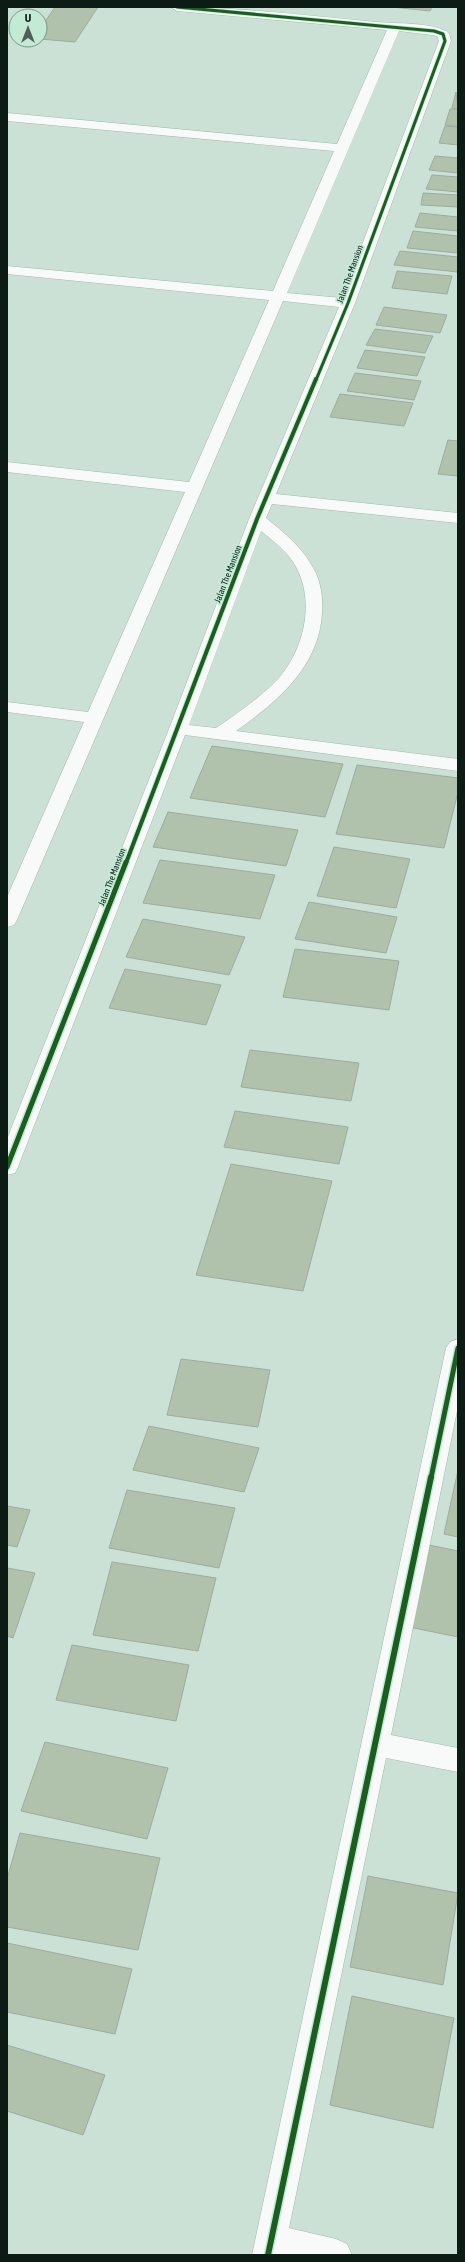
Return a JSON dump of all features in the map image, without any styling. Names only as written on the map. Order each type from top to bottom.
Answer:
[{"type":"street","points":[[7,920],[394,26],[177,7]]},
{"type":"street","name":"Jalan The Mansion","points":[[7,1166],[178,729],[257,519],[348,303],[444,41],[443,34],[434,31],[394,26]]},
{"type":"street","points":[[7,117],[342,148]]},
{"type":"street","points":[[7,270],[348,303]]},
{"type":"street","points":[[7,467],[194,488]]},
{"type":"street","points":[[266,498],[458,518]]},
{"type":"street","points":[[220,734],[260,706],[288,680],[307,651],[315,622],[314,594],[304,566],[284,542],[257,519]]},
{"type":"street","points":[[7,706],[94,718]]},
{"type":"street","points":[[178,729],[458,765]]},
{"type":"street","points":[[336,2255],[270,2248],[457,1357]]},
{"type":"street","points":[[376,1744],[458,1760]]},
{"type":"building","points":[[55,7],[98,7],[75,42],[48,40],[48,17]]},
{"type":"building","points":[[392,7],[432,7],[430,11]]},
{"type":"building","points":[[456,92],[458,109],[452,108]]},
{"type":"building","points":[[450,109],[458,109],[458,127],[445,125]]},
{"type":"building","points":[[445,126],[458,127],[458,145],[439,143]]},
{"type":"building","points":[[435,156],[458,158],[458,173],[429,170]]},
{"type":"building","points":[[432,175],[458,177],[458,192],[426,189]]},
{"type":"building","points":[[423,193],[458,195],[458,207],[421,205]]},
{"type":"building","points":[[420,213],[458,217],[458,231],[415,227]]},
{"type":"building","points":[[413,231],[458,236],[458,253],[407,248]]},
{"type":"building","points":[[400,251],[458,257],[457,272],[394,265]]},
{"type":"building","points":[[397,271],[452,276],[447,294],[392,288]]},
{"type":"building","points":[[384,307],[447,315],[440,333],[376,325]]},
{"type":"building","points":[[375,329],[433,336],[425,353],[366,345]]},
{"type":"building","points":[[365,350],[425,357],[417,376],[357,368]]},
{"type":"building","points":[[355,373],[421,381],[414,400],[347,391]]},
{"type":"building","points":[[340,394],[413,403],[404,426],[330,417]]},
{"type":"building","points":[[448,440],[458,441],[458,476],[438,474]]},
{"type":"building","points":[[212,746],[343,764],[325,817],[190,798]]},
{"type":"building","points":[[357,765],[458,778],[458,792],[444,848],[336,834]]},
{"type":"building","points":[[168,812],[298,830],[286,866],[153,847]]},
{"type":"building","points":[[334,847],[410,859],[396,908],[317,896]]},
{"type":"building","points":[[160,860],[275,875],[260,919],[143,903]]},
{"type":"building","points":[[309,902],[397,917],[386,953],[295,939]]},
{"type":"building","points":[[143,919],[245,937],[229,975],[126,957]]},
{"type":"building","points":[[295,949],[399,961],[389,1010],[283,997]]},
{"type":"building","points":[[125,969],[221,985],[206,1025],[109,1008]]},
{"type":"building","points":[[250,1050],[359,1063],[351,1101],[241,1087]]},
{"type":"building","points":[[235,1111],[348,1127],[339,1164],[224,1147]]},
{"type":"building","points":[[231,1164],[332,1181],[303,1291],[196,1275]]},
{"type":"building","points":[[181,1359],[270,1370],[258,1427],[167,1415]]},
{"type":"building","points":[[149,1426],[259,1448],[244,1492],[133,1470]]},
{"type":"building","points":[[458,1470],[458,1537],[444,1534]]},
{"type":"building","points":[[127,1490],[235,1508],[219,1568],[109,1548]]},
{"type":"building","points":[[7,1506],[30,1510],[17,1547],[7,1545]]},
{"type":"building","points":[[429,1545],[458,1551],[458,1637],[409,1627]]},
{"type":"building","points":[[112,1562],[216,1578],[198,1651],[93,1635]]},
{"type":"building","points":[[7,1568],[35,1573],[13,1638],[7,1636]]},
{"type":"building","points":[[72,1645],[189,1665],[176,1721],[56,1700]]},
{"type":"building","points":[[45,1742],[168,1768],[147,1839],[21,1811]]},
{"type":"building","points":[[20,1833],[160,1858],[138,1950],[7,1927],[7,1879]]},
{"type":"building","points":[[368,1876],[458,1893],[443,1985],[350,1967]]},
{"type":"building","points":[[7,1943],[132,1969],[115,2034],[7,2012]]},
{"type":"building","points":[[352,1996],[454,2018],[433,2128],[330,2105]]},
{"type":"building","points":[[7,2045],[105,2075],[83,2135],[7,2111]]},
{"type":"cycle path","points":[[7,1167],[178,729],[257,519],[348,303],[445,41],[443,34],[434,31],[177,7]]},
{"type":"cycle path","points":[[268,2255],[458,1348]]}]
